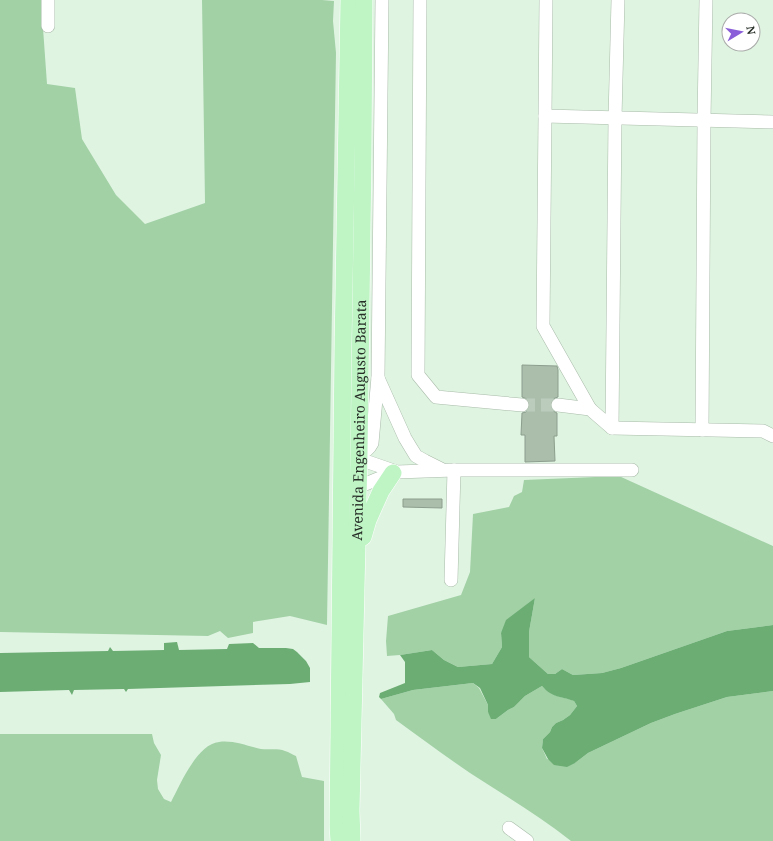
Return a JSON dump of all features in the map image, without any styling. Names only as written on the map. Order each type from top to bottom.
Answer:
[{"type":"main road","name":"Avenida Engenheiro Augusto Barata","points":[[339,841],[342,463],[349,0]]},
{"type":"main road","name":"Avenida Engenheiro Augusto Barata","points":[[352,841],[351,811],[359,458],[364,0]]},
{"type":"main road","points":[[357,558],[368,520],[381,491],[395,472]]},
{"type":"street","points":[[48,0],[48,26]]},
{"type":"street","points":[[342,463],[359,458],[372,443],[378,377],[382,0]]},
{"type":"street","points":[[420,0],[418,375],[436,397],[522,404]]},
{"type":"street","points":[[546,0],[543,326],[590,409],[612,428],[763,431],[773,436]]},
{"type":"street","points":[[612,428],[615,118],[618,0]]},
{"type":"street","points":[[702,430],[706,0]]},
{"type":"street","points":[[544,116],[773,122]]},
{"type":"street","points":[[378,377],[405,438],[416,456],[449,470]]},
{"type":"street","points":[[558,405],[590,409]]},
{"type":"street","points":[[359,458],[395,472]]},
{"type":"street","points":[[449,470],[452,580]]},
{"type":"street","points":[[342,488],[358,487],[395,472],[449,470],[632,470]]},
{"type":"street","points":[[351,811],[357,841]]},
{"type":"street","points":[[509,828],[527,841]]},
{"type":"shaded area","points":[[0,0],[41,0],[47,84],[75,88],[82,139],[116,195],[145,224],[205,203],[202,0],[334,1],[333,21],[336,53],[327,625],[290,616],[253,622],[253,633],[228,638],[220,631],[208,636],[0,632]]},
{"type":"shaded area","points":[[619,476],[773,546],[773,625],[727,631],[621,668],[602,673],[573,675],[562,669],[555,674],[548,674],[529,657],[529,632],[535,598],[501,633],[502,647],[492,664],[458,667],[444,660],[432,650],[387,656],[386,641],[388,616],[461,595],[470,572],[473,514],[509,507],[514,496],[522,492],[524,480]]},
{"type":"shaded area","points":[[535,598],[529,632],[529,657],[548,674],[555,674],[562,669],[573,675],[602,673],[621,668],[727,631],[773,625],[773,691],[727,697],[675,714],[651,723],[588,753],[567,767],[554,765],[548,759],[542,748],[543,739],[556,723],[570,715],[577,706],[574,701],[553,695],[542,686],[525,696],[514,707],[496,719],[491,719],[488,712],[488,705],[480,688],[473,683],[413,690],[381,699],[379,697],[380,693],[405,683],[405,662],[400,655],[432,650],[444,660],[458,667],[492,664],[502,647],[501,633],[506,620]]},
{"type":"shaded area","points":[[177,642],[179,650],[227,649],[229,644],[253,643],[259,648],[293,649],[306,661],[310,668],[310,682],[290,684],[128,689],[126,692],[124,689],[74,690],[72,695],[69,690],[0,692],[0,653],[108,651],[110,647],[113,651],[164,650],[164,643]]},
{"type":"shaded area","points":[[473,683],[479,688],[488,705],[488,712],[496,719],[514,707],[525,696],[542,686],[545,690],[553,694],[574,701],[577,706],[570,715],[552,727],[550,732],[543,739],[542,748],[547,759],[575,763],[588,753],[651,723],[675,714],[727,697],[773,691],[773,841],[571,841],[534,814],[461,767],[396,720],[394,714],[381,699],[413,690]]},
{"type":"shaded area","points":[[0,734],[152,734],[154,743],[161,755],[157,780],[158,789],[164,799],[171,802],[190,766],[203,750],[211,744],[230,742],[261,749],[286,751],[296,756],[302,777],[324,781],[324,841],[0,841]]},
{"type":"building","points":[[522,365],[557,366],[558,397],[552,400],[550,404],[553,411],[557,413],[557,436],[554,436],[555,461],[525,462],[525,435],[521,435],[522,413],[528,410],[530,405],[527,399],[522,397]]},
{"type":"building","points":[[403,499],[442,499],[442,508],[403,507]]},
{"type":"tunnel","points":[[522,405],[558,405]]}]
